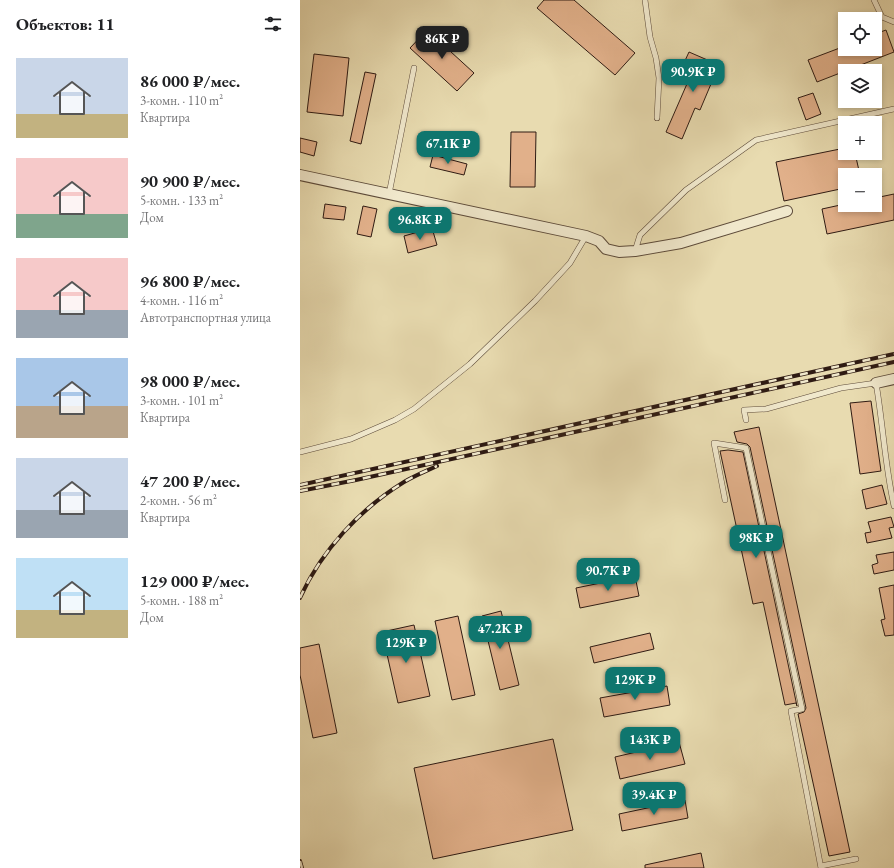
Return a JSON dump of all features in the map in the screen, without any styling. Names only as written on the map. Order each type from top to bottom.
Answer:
[{"type":"street","points":[[300,175],[586,236],[599,241],[606,249],[619,252],[681,243],[787,211]]},
{"type":"street","points":[[876,383],[894,379]]},
{"type":"lane","points":[[645,0],[650,37],[656,58],[659,78],[657,118]]},
{"type":"lane","points":[[874,0],[882,17],[894,22]]},
{"type":"lane","points":[[389,194],[414,68]]},
{"type":"lane","points":[[634,251],[640,235],[686,190],[756,140],[894,109]]},
{"type":"lane","points":[[300,452],[351,440],[395,420],[414,409],[470,364],[535,301],[570,263],[586,236]]},
{"type":"lane","points":[[746,420],[744,410],[766,409],[841,388],[876,383],[882,421],[888,480],[894,506]]},
{"type":"lane","points":[[725,500],[714,443],[746,448],[802,709],[791,711],[821,867],[856,859]]},
{"type":"building","points":[[544,0],[574,0],[635,53],[615,75],[537,8]]},
{"type":"building","points":[[427,30],[474,73],[457,91],[410,48]]},
{"type":"building","points":[[886,30],[894,52],[863,64],[838,64],[838,74],[817,82],[808,60],[838,49],[838,56],[882,56],[882,31]]},
{"type":"building","points":[[689,52],[719,65],[700,110],[695,108],[682,139],[666,132],[693,70],[683,65]]},
{"type":"building","points":[[314,54],[349,58],[343,116],[307,112]]},
{"type":"building","points":[[365,72],[376,74],[361,144],[350,141]]},
{"type":"building","points":[[813,93],[821,114],[806,120],[798,98]]},
{"type":"building","points":[[511,132],[536,132],[535,187],[510,187]]},
{"type":"building","points":[[300,138],[317,142],[314,156],[300,152]]},
{"type":"building","points":[[838,149],[838,160],[857,160],[858,168],[838,168],[838,189],[784,201],[776,162]]},
{"type":"building","points":[[433,155],[467,164],[464,175],[430,167]]},
{"type":"building","points":[[894,194],[894,220],[827,234],[822,209],[838,206],[838,212],[882,212],[882,197]]},
{"type":"building","points":[[325,204],[346,207],[344,220],[323,218]]},
{"type":"building","points":[[363,206],[377,209],[371,237],[357,234]]},
{"type":"building","points":[[432,228],[437,245],[408,253],[404,236]]},
{"type":"building","points":[[871,401],[881,471],[860,474],[850,403]]},
{"type":"building","points":[[759,427],[850,852],[829,856],[798,714],[804,712],[806,708],[750,447],[747,444],[737,442],[734,432]]},
{"type":"building","points":[[728,450],[743,452],[797,706],[796,703],[785,705],[763,602],[753,604],[720,451]]},
{"type":"building","points":[[882,485],[887,504],[866,509],[862,490]]},
{"type":"building","points":[[891,517],[894,527],[889,528],[892,538],[867,543],[865,533],[871,532],[868,522]]},
{"type":"building","points":[[894,552],[894,570],[874,574],[872,565],[878,563],[876,555]]},
{"type":"building","points":[[635,576],[639,596],[580,608],[576,588]]},
{"type":"building","points":[[894,585],[894,635],[885,636],[881,620],[885,619],[879,588]]},
{"type":"building","points":[[501,611],[519,685],[500,690],[482,616]]},
{"type":"building","points":[[458,616],[475,695],[452,700],[435,621]]},
{"type":"building","points":[[414,625],[430,696],[398,703],[382,632]]},
{"type":"building","points":[[650,633],[654,649],[594,663],[590,647]]},
{"type":"building","points":[[319,644],[337,733],[313,738],[300,675],[300,648]]},
{"type":"building","points":[[667,686],[670,705],[604,717],[600,698]]},
{"type":"building","points":[[553,739],[573,830],[433,859],[414,768]]},
{"type":"building","points":[[679,742],[685,764],[620,779],[615,757]]},
{"type":"building","points":[[685,800],[688,818],[622,831],[619,814]]},
{"type":"building","points":[[701,853],[704,868],[645,868],[645,865]]},
{"type":"railway","points":[[300,485],[894,354]]},
{"type":"railway","points":[[300,491],[894,362]]},
{"type":"railway","points":[[300,598],[319,564],[343,532],[357,518],[404,482],[437,466]]},
{"type":"railway","points":[[300,861],[302,868]]}]
